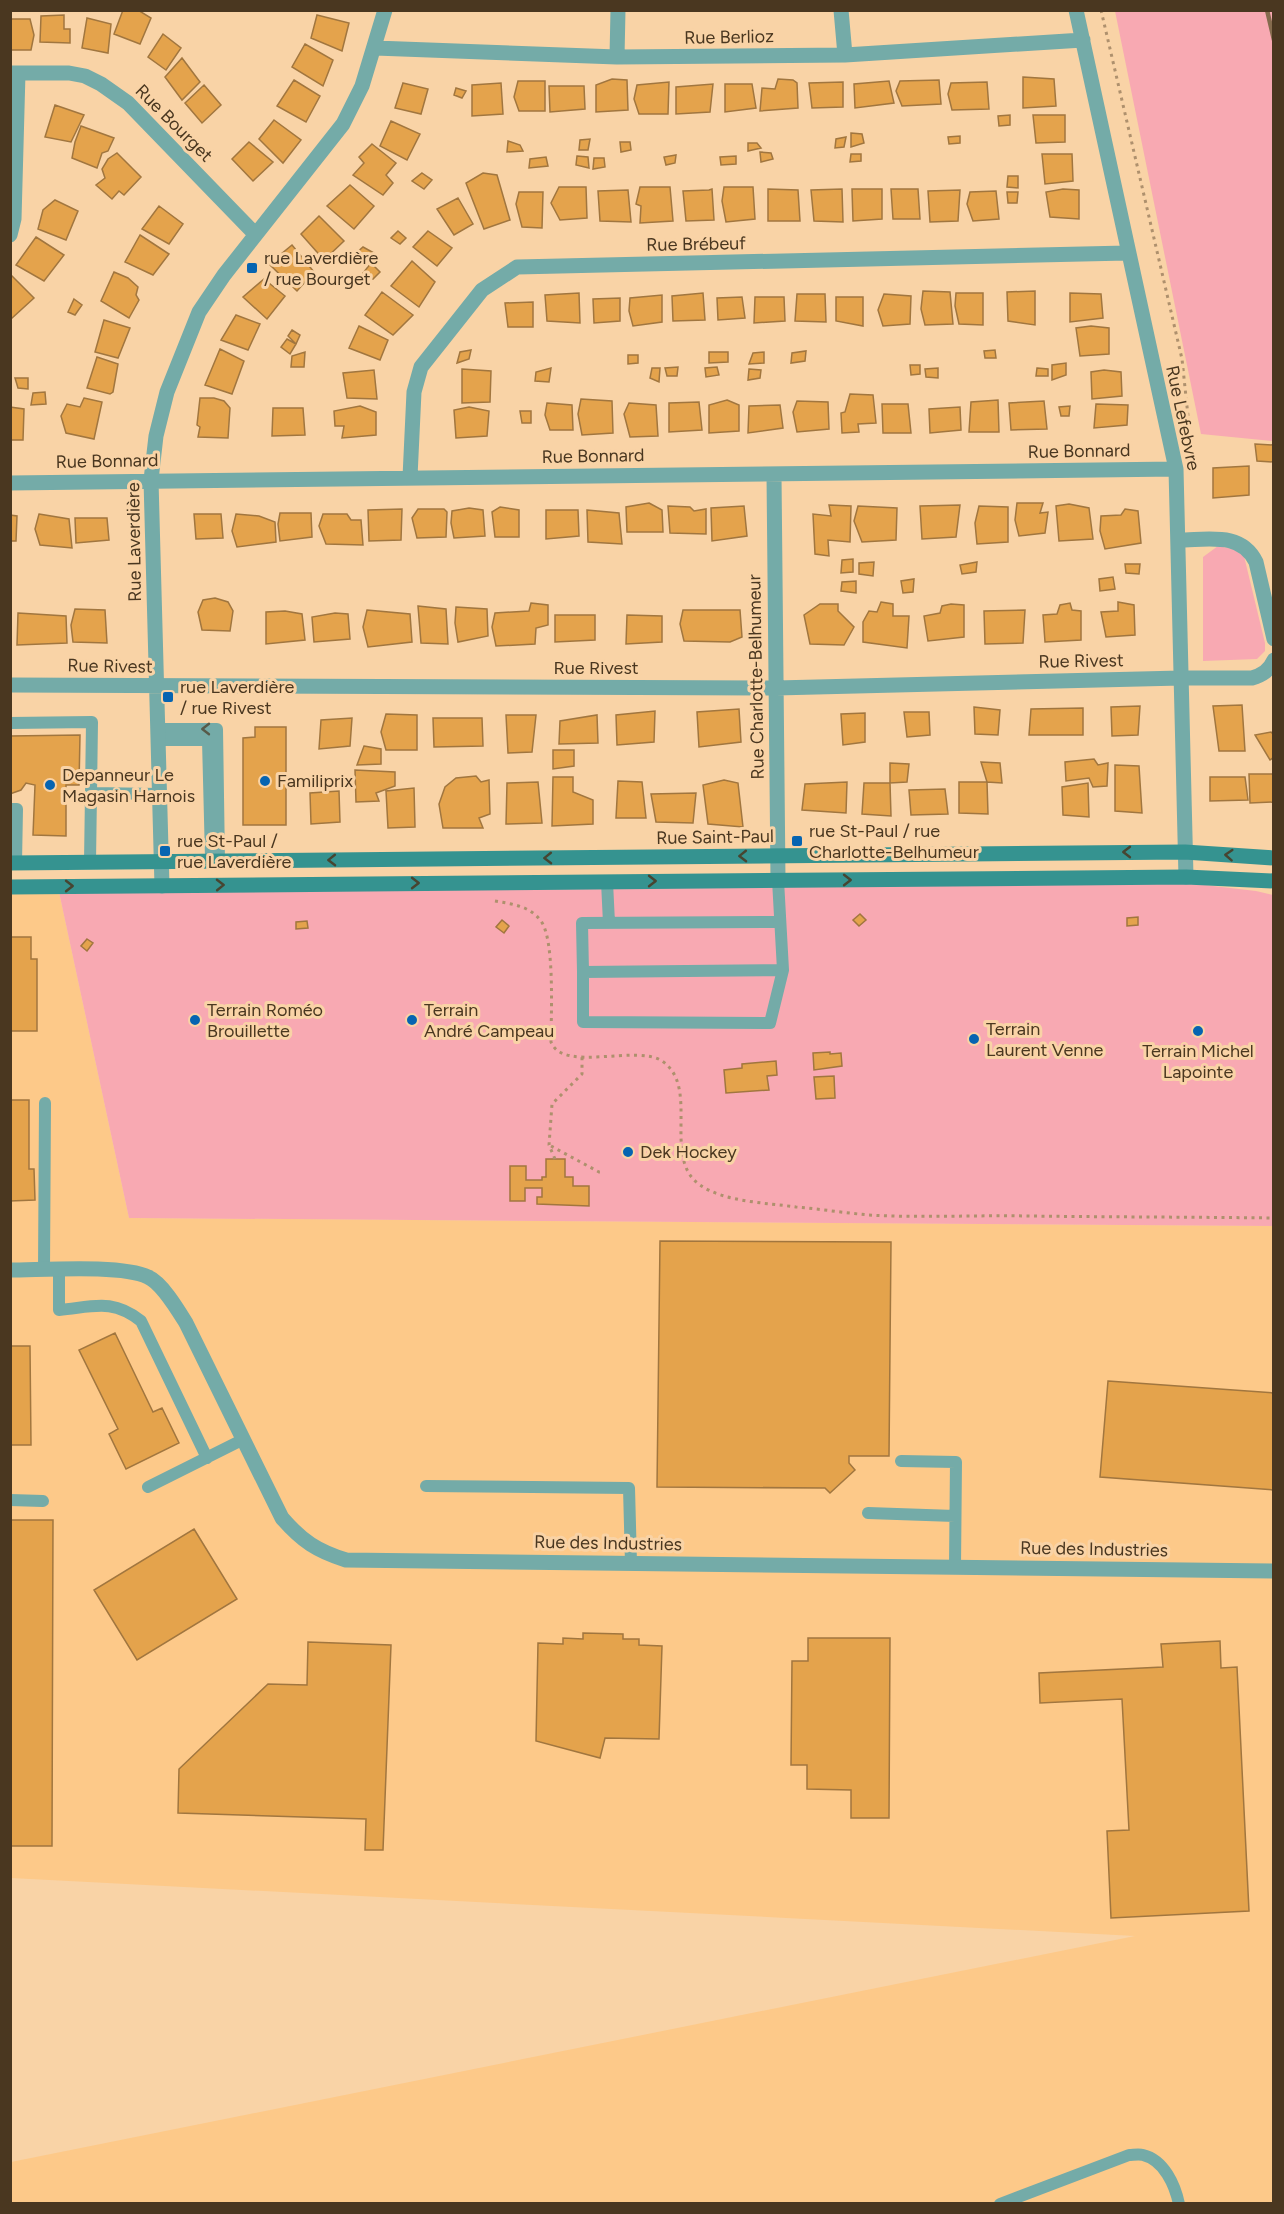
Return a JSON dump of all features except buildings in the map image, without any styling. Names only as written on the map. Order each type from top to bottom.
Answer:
[{"type":"street","name":"Rue Laverdière","points":[[162,886],[151,480],[156,436],[166,392],[200,312],[224,274],[343,124],[362,86],[385,10]]},
{"type":"street","points":[[617,57],[618,10]]},
{"type":"street","points":[[841,10],[845,55]]},
{"type":"street","name":"Rue Lefebvre","points":[[1076,10],[1127,253],[1174,453],[1186,877]]},
{"type":"street","name":"Rue Berlioz","points":[[375,48],[617,57],[845,55],[1083,40]]},
{"type":"street","points":[[10,235],[14,219],[14,73]]},
{"type":"street","name":"Rue Bourget","points":[[14,73],[69,73],[85,76],[101,84],[128,103],[255,234]]},
{"type":"street","name":"Rue Brébeuf","points":[[410,477],[414,392],[421,368],[482,290],[517,267],[1127,253]]},
{"type":"street","name":"Rue Bonnard","points":[[10,483],[1176,469]]},
{"type":"street","name":"Rue Charlotte-Belhumeur","points":[[774,474],[778,880]]},
{"type":"street","points":[[1178,540],[1231,540],[1244,545],[1252,552],[1274,639]]},
{"type":"street","name":"Rue Rivest","points":[[10,685],[776,688],[1252,678],[1262,675],[1274,660]]},
{"type":"street","name":"Rue Saint-Paul","points":[[13,863],[1185,852],[1274,858]]},
{"type":"street","points":[[1059,853],[1060,878]]},
{"type":"street","points":[[919,854],[920,879]]},
{"type":"street","points":[[614,882],[619,857]]},
{"type":"street","points":[[489,883],[490,858]]},
{"type":"street","points":[[367,884],[369,859]]},
{"type":"street","points":[[10,887],[1186,877],[1274,881]]},
{"type":"street","points":[[1226,879],[1274,890]]},
{"type":"street","name":"Rue des Industries","points":[[10,1270],[100,1269],[131,1272],[149,1277],[161,1288],[186,1323],[282,1518],[297,1535],[310,1545],[346,1560],[1274,1571]]},
{"type":"lane","points":[[10,723],[92,722],[90,862]]},
{"type":"lane","points":[[158,735],[217,729],[215,861]]},
{"type":"lane","points":[[91,793],[160,794]]},
{"type":"lane","points":[[10,809],[17,810],[13,863]]},
{"type":"lane","points":[[778,880],[783,970],[770,1023],[583,1022],[582,923],[780,922]]},
{"type":"lane","points":[[609,923],[614,882]]},
{"type":"lane","points":[[584,972],[783,970]]},
{"type":"lane","points":[[45,1103],[52,1270],[59,1310],[113,1305],[128,1310],[141,1321],[207,1458]]},
{"type":"lane","points":[[148,1486],[244,1439]]},
{"type":"lane","points":[[901,1461],[956,1462],[955,1567]]},
{"type":"lane","points":[[426,1486],[629,1488],[631,1563]]},
{"type":"lane","points":[[10,1500],[43,1501]]},
{"type":"lane","points":[[868,1513],[955,1516]]},
{"type":"lane","points":[[1000,2204],[1128,2155],[1143,2154],[1161,2166],[1176,2188],[1179,2204]]},
{"type":"path","points":[[1101,10],[1182,359],[1190,435],[1187,444]]},
{"type":"path","points":[[486,900],[516,904],[531,912],[541,921],[549,948],[551,1042],[556,1052],[562,1055],[582,1056],[644,1056],[658,1058],[668,1065],[679,1084],[681,1138],[685,1164],[691,1178],[701,1187],[739,1200],[869,1215],[1274,1218]]},
{"type":"path","points":[[555,1159],[549,1145],[552,1104],[582,1074],[582,1056]]},
{"type":"path","points":[[549,1145],[603,1172]]},
{"type":"shaded area","points":[[1115,11],[1273,11],[1273,441],[1201,434]]},
{"type":"shaded area","points":[[1218,546],[1233,549],[1244,556],[1265,643],[1265,651],[1257,659],[1203,661],[1203,557]]},
{"type":"shaded area","points":[[1170,881],[1273,895],[1273,1226],[129,1218],[59,892]]},
{"type":"shaded area","points":[[59,892],[129,1218],[1273,1226],[1273,2203],[11,2203],[11,2162],[1135,1936],[11,1878],[10,893]]},
{"type":"railway","points":[[1267,10],[1274,40]]},
{"type":"place","name":"rue Laverdière / rue Bourget","points":[[252,268]]},
{"type":"place","name":"rue Laverdière / rue Rivest","points":[[168,697]]},
{"type":"place","name":"Familiprix","points":[[265,781]]},
{"type":"place","name":"Depanneur Le Magasin Harnois","points":[[50,785]]},
{"type":"place","name":"rue St-Paul / rue Charlotte-Belhumeur","points":[[797,841]]},
{"type":"place","name":"rue St-Paul / rue Laverdière","points":[[165,851]]},
{"type":"place","name":"Terrain Roméo Brouillette","points":[[195,1020]]},
{"type":"place","name":"Terrain André Campeau","points":[[412,1020]]},
{"type":"place","name":"Terrain Michel Lapointe","points":[[1198,1031]]},
{"type":"place","name":"Terrain Laurent Venne","points":[[974,1039]]},
{"type":"place","name":"Dek Hockey","points":[[628,1152]]}]
